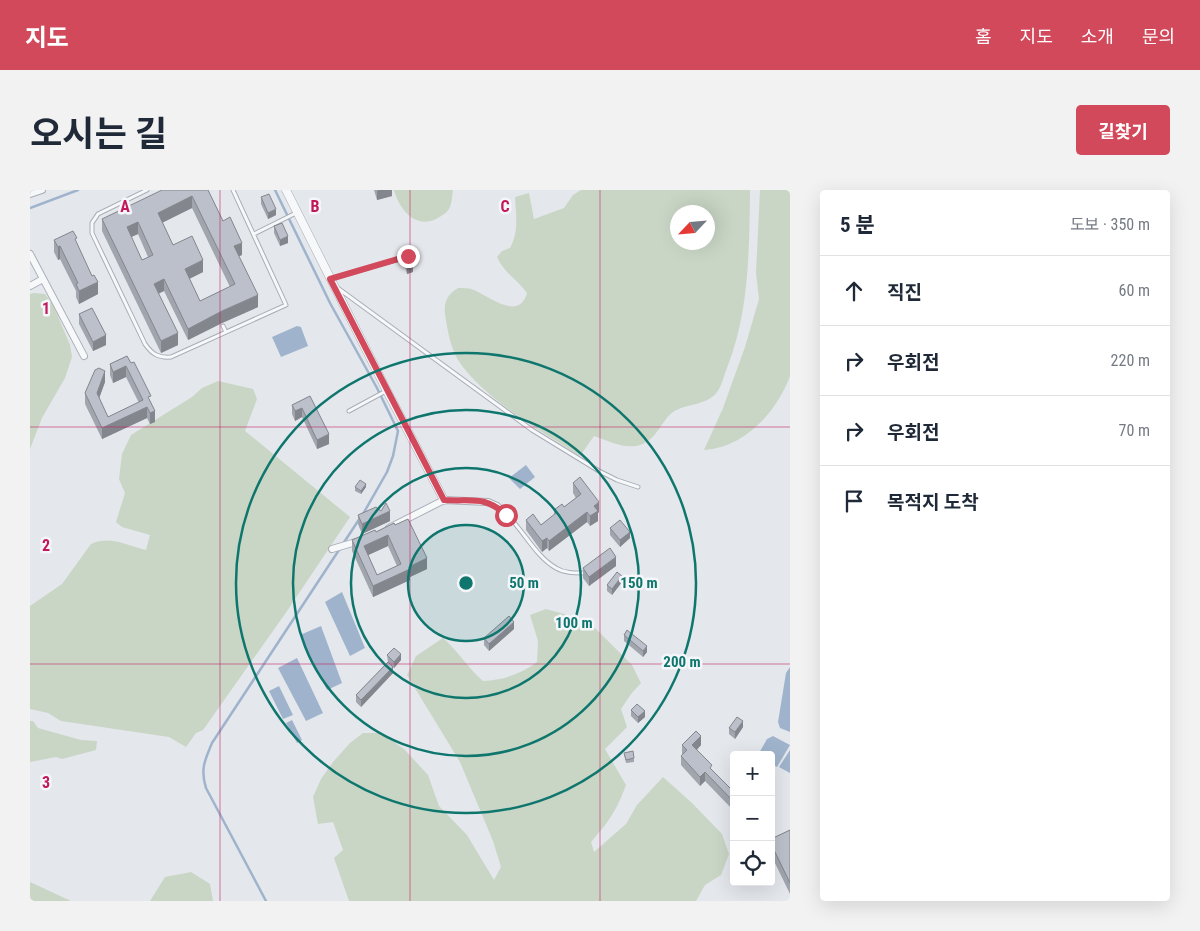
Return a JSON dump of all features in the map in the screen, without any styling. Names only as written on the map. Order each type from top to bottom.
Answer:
[{"type":"street","points":[[30,194],[42,190]]},
{"type":"street","points":[[286,190],[293,214],[330,279],[385,392],[444,500]]},
{"type":"street","points":[[30,254],[84,356]]},
{"type":"street","points":[[30,286],[43,279]]},
{"type":"street","points":[[385,529],[444,500],[488,502],[506,515]]},
{"type":"street","points":[[332,549],[363,539]]},
{"type":"lane","points":[[147,190],[98,214],[92,223],[92,233],[145,344],[151,352],[161,358],[171,357],[286,305],[233,190]]},
{"type":"lane","points":[[114,205],[118,212]]},
{"type":"lane","points":[[254,234],[293,214]]},
{"type":"lane","points":[[330,279],[408,256]]},
{"type":"lane","points":[[334,287],[344,292],[532,430],[599,471],[638,487]]},
{"type":"lane","points":[[223,326],[226,332]]},
{"type":"lane","points":[[349,411],[385,392]]},
{"type":"lane","points":[[506,515],[547,561],[557,569],[583,573]]},
{"type":"green space","points":[[394,190],[453,190],[451,205],[448,211],[436,219],[421,221],[415,219],[404,210]]},
{"type":"green space","points":[[581,190],[750,190],[748,261],[744,304],[740,326],[722,384],[713,397],[708,400],[673,412],[656,433],[642,444],[635,446],[619,445],[594,436],[580,456],[514,413],[482,388],[458,360],[453,351],[445,315],[446,301],[450,294],[458,288],[472,289],[503,305],[517,306],[523,301],[527,293],[503,268],[497,257],[502,251],[510,248],[515,236],[515,197],[529,193],[534,219],[564,208],[573,195]]},
{"type":"green space","points":[[760,190],[790,190],[790,376],[777,402],[757,426],[732,443],[719,448],[704,450],[723,408],[745,347],[759,299],[756,273]]},
{"type":"green space","points":[[30,294],[45,294],[52,303],[70,345],[72,357],[65,378],[42,418],[30,449]]},
{"type":"green space","points":[[218,381],[253,389],[257,399],[245,431],[350,517],[285,614],[203,730],[196,733],[186,747],[169,737],[61,721],[48,713],[30,709],[30,606],[62,584],[91,544],[112,541],[146,550],[150,535],[122,527],[116,522],[125,493],[119,479],[122,454],[131,435],[192,397],[202,388]]},
{"type":"green space","points":[[546,609],[575,617],[592,625],[632,665],[641,683],[621,709],[627,727],[605,749],[626,785],[612,816],[591,842],[594,852],[626,824],[637,805],[663,777],[722,834],[729,854],[721,875],[705,885],[696,901],[349,901],[334,858],[343,850],[333,822],[318,824],[313,797],[321,779],[333,762],[350,743],[363,733],[381,733],[404,749],[428,775],[439,806],[467,835],[494,880],[501,867],[493,841],[460,762],[407,675],[416,656],[443,638],[483,681],[505,678],[518,673],[537,662],[538,641],[530,615]]},
{"type":"green space","points":[[30,721],[33,721],[38,728],[81,740],[97,741],[96,750],[62,759],[56,757],[30,762]]},
{"type":"green space","points":[[191,872],[210,884],[213,901],[150,901],[165,877]]},
{"type":"green space","points":[[30,882],[71,901],[30,901]]},
{"type":"water","points":[[297,326],[301,327],[308,346],[281,357],[272,337]]},
{"type":"water","points":[[526,465],[535,477],[520,489],[509,478]]},
{"type":"water","points":[[342,592],[365,648],[350,656],[325,602]]},
{"type":"water","points":[[321,626],[342,683],[327,690],[300,635]]},
{"type":"water","points":[[297,658],[323,713],[306,721],[278,668]]},
{"type":"water","points":[[790,667],[790,732],[780,728],[778,722],[786,673]]},
{"type":"water","points":[[279,686],[293,715],[283,719],[269,691]]},
{"type":"water","points":[[292,720],[302,740],[297,743],[286,723]]},
{"type":"water","points":[[773,736],[790,745],[777,767],[775,766],[775,751],[760,751],[767,739]]},
{"type":"water","points":[[790,750],[790,773],[779,767]]},
{"type":"building","points":[[162,190],[208,190],[223,221],[230,217],[242,243],[234,246],[258,295],[188,329],[164,279],[154,284],[178,333],[161,341],[102,219]],"holes":[[[192,196],[235,284],[200,301],[185,269],[203,260],[192,236],[173,245],[158,213]],[[138,222],[153,255],[142,260],[127,227]]]},
{"type":"building","points":[[269,194],[276,209],[268,213],[261,197]]},
{"type":"building","points":[[282,223],[288,236],[280,240],[274,226]]},
{"type":"building","points":[[73,231],[92,276],[94,275],[98,282],[79,291],[76,284],[78,283],[60,246],[58,247],[54,240]]},
{"type":"building","points":[[410,255],[413,266],[407,268],[404,257]]},
{"type":"building","points":[[92,308],[106,335],[93,342],[79,314]]},
{"type":"building","points":[[127,356],[131,363],[134,362],[151,396],[148,397],[155,411],[150,413],[147,407],[102,428],[85,393],[95,370],[99,368],[105,371],[97,393],[108,417],[143,400],[126,366],[113,372],[110,364]]},
{"type":"building","points":[[310,396],[329,434],[317,440],[302,408],[295,411],[292,405]]},
{"type":"building","points":[[580,477],[599,502],[594,506],[598,511],[590,516],[587,512],[549,541],[547,538],[542,541],[526,520],[533,514],[541,525],[556,513],[554,510],[562,504],[564,507],[581,494],[573,483]]},
{"type":"building","points":[[360,480],[366,484],[361,491],[355,487]]},
{"type":"building","points":[[386,503],[390,511],[362,524],[358,515],[376,507],[381,511]]},
{"type":"building","points":[[408,519],[427,558],[409,567],[410,569],[373,586],[352,540],[375,530],[376,532],[394,523],[395,525]],"holes":[[[388,535],[401,564],[377,575],[364,546]]]},
{"type":"building","points":[[620,520],[630,532],[620,540],[610,528]]},
{"type":"building","points":[[610,548],[616,557],[589,577],[583,568]]},
{"type":"building","points":[[617,572],[622,576],[612,589],[607,585]]},
{"type":"building","points":[[509,616],[514,622],[489,644],[484,638]]},
{"type":"building","points":[[627,630],[647,646],[643,651],[624,635]]},
{"type":"building","points":[[394,648],[401,654],[394,662],[387,655]]},
{"type":"building","points":[[388,662],[393,667],[361,700],[356,695]]},
{"type":"building","points":[[637,704],[645,711],[638,717],[631,710]]},
{"type":"building","points":[[737,717],[743,721],[735,732],[729,728]]},
{"type":"building","points":[[696,731],[701,736],[692,745],[712,765],[710,768],[730,788],[730,798],[705,772],[700,777],[681,756],[687,750],[682,745]]},
{"type":"building","points":[[633,751],[634,758],[626,760],[624,753]]},
{"type":"building","points":[[790,830],[790,883],[775,852],[775,837]]},
{"type":"waterway","points":[[30,208],[78,190]]},
{"type":"waterway","points":[[275,190],[330,303],[377,388],[398,431],[393,456],[387,472],[363,514]]},
{"type":"waterway","points":[[266,901],[206,788],[203,775],[204,765],[212,743],[360,518]]},
{"type":"route","points":[[408,256],[330,279],[444,500],[488,502],[506,515]]}]
